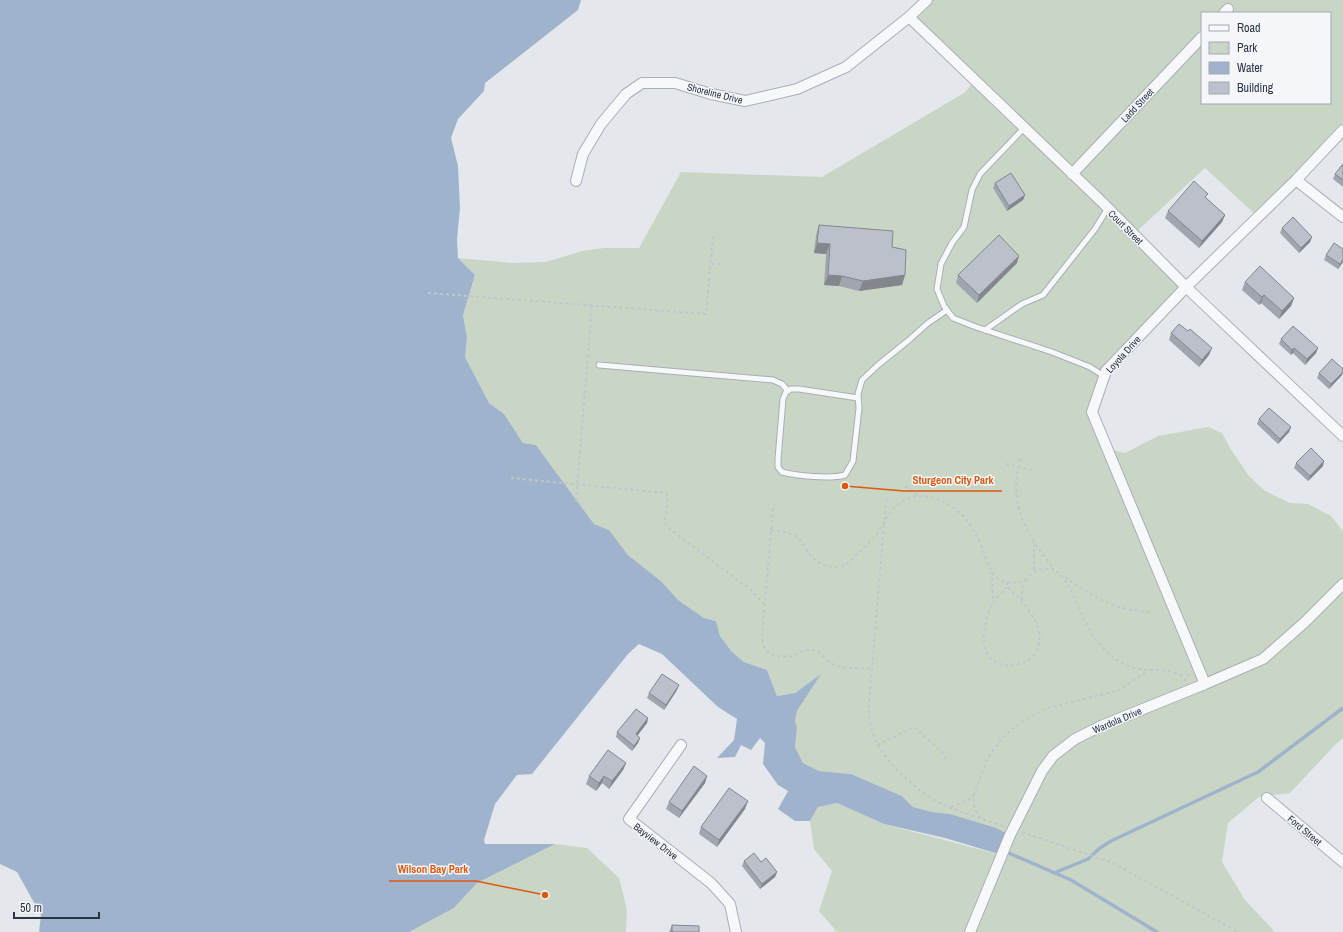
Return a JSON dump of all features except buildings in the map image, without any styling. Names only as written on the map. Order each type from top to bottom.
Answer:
[{"type":"street","name":"Shoreline Drive","points":[[576,181],[583,154],[601,124],[626,94],[642,83],[676,83],[711,94],[745,101],[797,89],[846,67],[910,17],[927,0]]},
{"type":"street","name":"Court Street","points":[[910,17],[1108,208],[1186,287],[1343,436]]},
{"type":"street","name":"Ladd Street","points":[[1072,174],[1201,38]]},
{"type":"street","name":"Loyola Drive","points":[[1205,684],[1092,412],[1106,371],[1186,287],[1296,180],[1343,130]]},
{"type":"street","points":[[1296,180],[1343,217]]},
{"type":"street","name":"Wardola Drive","points":[[970,932],[986,890],[1012,831],[1042,771],[1054,756],[1076,739],[1101,726],[1263,659],[1305,622],[1343,584]]},
{"type":"street","name":"Bayview Drive","points":[[681,745],[629,819],[711,883],[730,904],[736,932]]},
{"type":"street","name":"Ford Street","points":[[1267,798],[1343,862]]},
{"type":"lane","points":[[1024,128],[980,174],[972,190],[964,227],[952,243],[941,264],[937,289],[946,310],[953,318],[1052,352],[1090,367],[1104,376]]},
{"type":"lane","points":[[985,330],[1022,304],[1043,295],[1095,229],[1108,208]]},
{"type":"lane","points":[[788,390],[783,399],[778,467],[782,472],[790,474],[836,477],[845,475],[853,461],[859,408],[858,394],[862,380],[928,323],[946,310]]},
{"type":"lane","points":[[598,365],[773,380],[782,384],[788,390]]},
{"type":"lane","points":[[788,390],[799,389],[858,398]]},
{"type":"path","points":[[428,292],[706,314],[714,234]]},
{"type":"path","points":[[712,264],[721,264]]},
{"type":"path","points":[[576,501],[592,305]]},
{"type":"path","points":[[1020,459],[1015,488],[1018,507],[1025,526],[1034,543],[1054,569],[1085,592],[1102,600],[1120,607],[1153,612]]},
{"type":"path","points":[[1006,464],[1036,471]]},
{"type":"path","points":[[511,478],[666,493],[665,524],[670,530],[751,590],[765,605]]},
{"type":"path","points":[[905,486],[919,496]]},
{"type":"path","points":[[887,497],[869,717],[874,737],[889,760],[899,772],[920,790],[942,804],[1012,831],[1113,863],[1238,932]]},
{"type":"path","points":[[771,530],[796,536],[811,556],[821,565],[832,567],[840,566],[852,560],[871,542],[890,512],[898,504],[912,497],[932,497],[953,506],[970,524],[979,540],[989,568],[996,577],[1003,582],[1024,581]]},
{"type":"path","points":[[773,508],[762,638],[763,645],[766,650],[771,654],[790,656],[810,649],[819,653],[831,664],[842,667],[872,669]]},
{"type":"path","points":[[1034,543],[1034,572]]},
{"type":"path","points":[[1022,600],[1024,581],[1034,572],[1042,569],[1054,569]]},
{"type":"path","points":[[992,571],[993,601],[984,629],[984,646],[992,659],[1000,664],[1016,666],[1026,662],[1033,656],[1039,644],[1039,632],[1033,618],[1022,600],[1007,587]]},
{"type":"path","points":[[1064,577],[1086,627],[1104,650],[1117,660],[1131,667],[1154,671],[1168,671],[1185,677]]},
{"type":"path","points":[[993,601],[1007,587],[1007,582]]},
{"type":"path","points":[[981,818],[974,805],[974,795],[977,786],[988,757],[1000,741],[1012,729],[1031,716],[1048,708],[1119,690],[1149,670]]},
{"type":"path","points":[[878,745],[914,727],[944,754],[946,760]]},
{"type":"path","points":[[950,807],[970,799],[974,795]]},
{"type":"green space","points":[[927,0],[1343,0],[1343,130],[1258,217],[1205,168],[1134,234],[1186,287],[1106,371],[1092,412],[1107,449],[1125,453],[1158,436],[1208,427],[1222,433],[1230,448],[1249,476],[1265,491],[1290,503],[1308,504],[1331,516],[1343,531],[1343,738],[1290,793],[1259,797],[1228,823],[1222,862],[1245,900],[1275,932],[837,932],[819,911],[832,871],[814,849],[810,821],[818,807],[837,803],[884,824],[1001,855],[950,814],[932,812],[913,807],[902,796],[851,774],[819,771],[803,763],[795,747],[797,729],[795,721],[797,711],[820,675],[795,693],[777,696],[767,670],[744,662],[732,652],[720,636],[716,621],[704,618],[678,600],[662,582],[628,555],[609,530],[594,524],[536,445],[523,443],[504,414],[489,403],[465,357],[467,338],[463,315],[475,275],[458,258],[512,263],[546,262],[582,251],[604,248],[639,248],[681,172],[822,177],[964,93],[975,81],[909,17]]},
{"type":"green space","points":[[555,844],[587,848],[619,878],[627,910],[626,932],[409,932],[454,908],[477,883]]},
{"type":"water","points":[[0,0],[581,0],[578,10],[485,83],[484,91],[458,119],[451,138],[458,166],[460,208],[457,239],[458,258],[475,275],[463,315],[467,338],[465,357],[489,403],[504,414],[523,443],[536,445],[594,524],[609,530],[628,555],[662,582],[678,600],[704,618],[716,621],[720,636],[732,652],[744,662],[767,670],[777,696],[795,693],[821,674],[797,711],[795,721],[797,728],[795,747],[803,763],[819,771],[851,774],[902,796],[913,807],[932,812],[950,814],[996,828],[1010,835],[1002,855],[945,838],[884,824],[837,803],[818,807],[810,821],[795,821],[778,809],[788,791],[778,785],[763,764],[765,743],[760,738],[751,750],[741,745],[735,757],[717,758],[734,740],[737,719],[718,707],[662,654],[639,644],[628,654],[532,774],[517,775],[495,804],[484,840],[485,844],[555,844],[477,883],[454,908],[409,932],[39,932],[41,915],[17,872],[0,864]]},
{"type":"waterway","points":[[1054,873],[1088,859],[1100,848],[1111,841],[1258,772],[1343,708]]},
{"type":"waterway","points":[[1004,851],[1071,880],[1157,932]]},
{"type":"place","name":"Sturgeon City Park","points":[[845,486]]},
{"type":"place","name":"Wilson Bay Park","points":[[545,895]]}]
